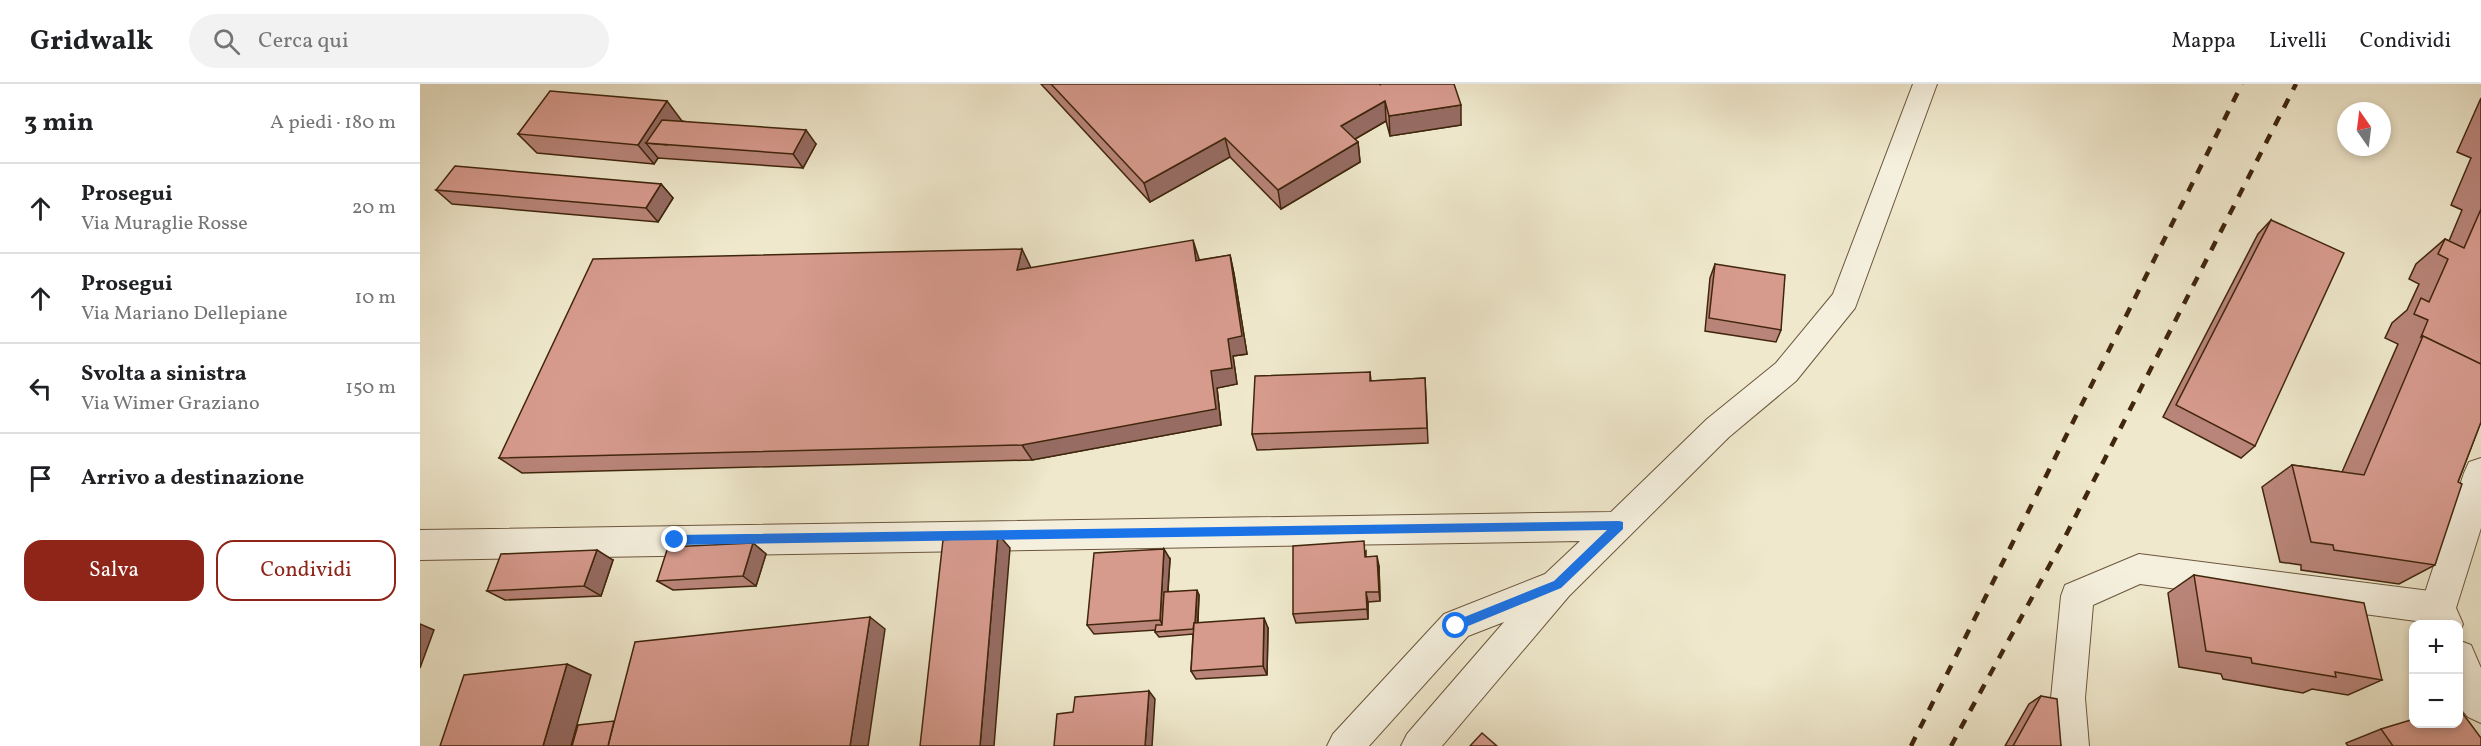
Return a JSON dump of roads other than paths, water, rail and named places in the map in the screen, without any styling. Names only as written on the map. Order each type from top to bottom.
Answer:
[{"type":"street","points":[[1419,746],[1557,585],[1718,428],[1786,372],[1845,300],[1925,84]]},
{"type":"street","points":[[2071,746],[2068,698],[2077,596],[2139,569],[2442,616],[2481,473]]},
{"type":"street","points":[[420,545],[1619,526]]},
{"type":"street","points":[[1345,746],[1456,626],[1557,585]]},
{"type":"street","points":[[2463,670],[2473,694],[2481,704]]},
{"type":"railway","points":[[1911,746],[2242,84]]},
{"type":"railway","points":[[1951,746],[2065,537],[2296,84]]}]
